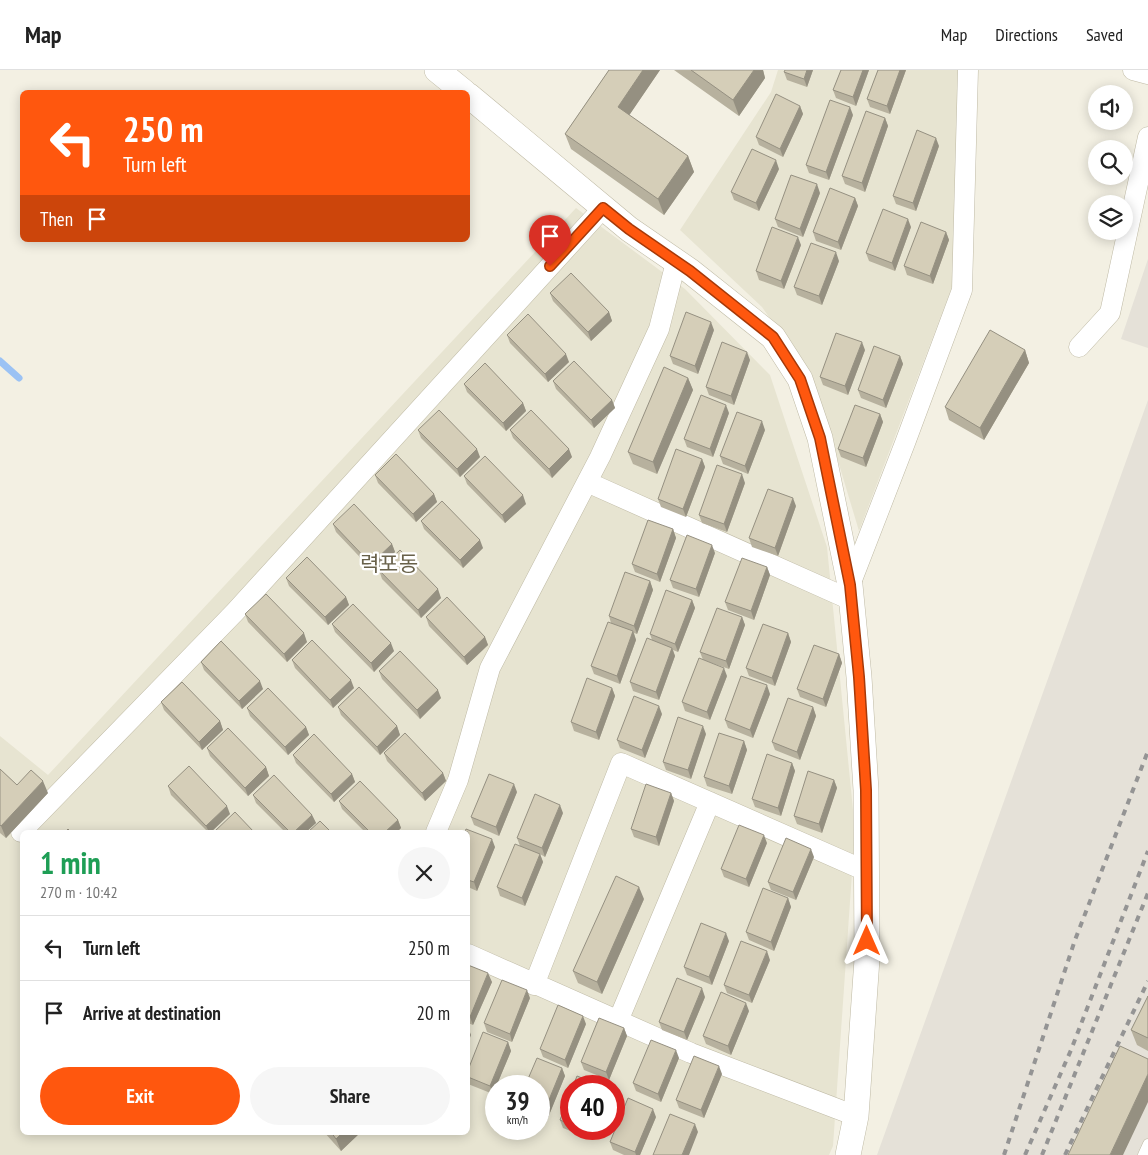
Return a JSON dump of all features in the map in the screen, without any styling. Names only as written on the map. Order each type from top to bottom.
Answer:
[{"type":"street","points":[[437,70],[462,90]]},
{"type":"street","points":[[851,592],[962,290],[968,70]]},
{"type":"street","points":[[1133,70],[1148,74]]},
{"type":"street","points":[[470,97],[629,229],[676,262],[773,337],[800,379],[820,438],[851,592],[866,781],[867,959],[856,1116],[848,1155]]},
{"type":"street","points":[[1079,347],[1110,313],[1148,137]]},
{"type":"street","points":[[23,830],[235,612],[603,208]]},
{"type":"street","points":[[437,830],[458,780],[490,668],[600,457],[659,329],[676,262]]},
{"type":"street","points":[[587,482],[851,592]]},
{"type":"street","points":[[534,985],[621,763],[866,871]]},
{"type":"street","points":[[618,1021],[710,802]]},
{"type":"street","points":[[470,955],[534,985],[691,1053],[856,1116]]},
{"type":"lane","points":[[1143,1155],[1148,1144]]},
{"type":"shaded area","points":[[778,70],[961,70],[955,279],[859,531],[835,451],[802,365],[762,307],[680,230],[771,92]]},
{"type":"shaded area","points":[[576,208],[685,289],[770,375],[827,547],[855,830],[833,1146],[829,1155],[0,1155],[0,736],[48,775]]},
{"type":"shaded area","points":[[1148,259],[1148,348],[1121,339]]},
{"type":"shaded area","points":[[1148,400],[1148,1155],[877,1155]]},
{"type":"building","points":[[609,70],[643,70],[618,107],[688,156],[658,199],[565,134]]},
{"type":"building","points":[[691,70],[754,70],[733,100]]},
{"type":"building","points":[[785,70],[807,70],[804,79],[784,72]]},
{"type":"building","points":[[841,70],[863,70],[853,97],[833,90]]},
{"type":"building","points":[[878,70],[900,70],[887,106],[867,99]]},
{"type":"building","points":[[776,94],[800,106],[780,149],[756,137]]},
{"type":"building","points":[[830,100],[850,107],[826,172],[806,165]]},
{"type":"building","points":[[866,111],[885,118],[862,183],[842,176]]},
{"type":"building","points":[[917,130],[936,138],[913,203],[893,196]]},
{"type":"building","points":[[752,149],[776,160],[756,203],[731,192]]},
{"type":"building","points":[[791,175],[817,184],[800,229],[775,219]]},
{"type":"building","points":[[830,188],[855,198],[838,242],[813,232]]},
{"type":"building","points":[[883,209],[908,219],[892,263],[866,253]]},
{"type":"building","points":[[921,222],[946,232],[930,276],[904,266]]},
{"type":"building","points":[[772,227],[798,237],[781,281],[756,271]]},
{"type":"building","points":[[811,243],[836,252],[819,296],[794,287]]},
{"type":"building","points":[[571,273],[609,312],[588,332],[550,293]]},
{"type":"building","points":[[686,312],[711,322],[695,366],[670,356]]},
{"type":"building","points":[[528,314],[566,354],[545,374],[507,335]]},
{"type":"building","points":[[990,330],[1025,350],[980,428],[945,407]]},
{"type":"building","points":[[836,333],[862,342],[845,386],[820,377]]},
{"type":"building","points":[[722,342],[747,352],[731,396],[706,387]]},
{"type":"building","points":[[874,346],[900,356],[883,400],[858,390]]},
{"type":"building","points":[[574,361],[612,400],[591,420],[553,381]]},
{"type":"building","points":[[485,363],[523,403],[503,423],[464,384]]},
{"type":"building","points":[[664,367],[688,378],[653,462],[628,452]]},
{"type":"building","points":[[701,395],[726,405],[710,449],[684,439]]},
{"type":"building","points":[[855,405],[880,414],[863,458],[838,449]]},
{"type":"building","points":[[439,410],[477,449],[457,469],[418,430]]},
{"type":"building","points":[[531,410],[569,449],[549,469],[510,430]]},
{"type":"building","points":[[737,412],[762,421],[745,466],[720,456]]},
{"type":"building","points":[[676,449],[702,459],[683,509],[658,499]]},
{"type":"building","points":[[396,454],[434,494],[413,514],[375,475]]},
{"type":"building","points":[[485,456],[523,495],[502,515],[464,476]]},
{"type":"building","points":[[717,465],[742,474],[724,524],[699,515]]},
{"type":"building","points":[[768,489],[793,498],[775,548],[749,538]]},
{"type":"building","points":[[442,501],[480,540],[460,560],[421,521]]},
{"type":"building","points":[[354,504],[392,544],[371,564],[333,524]]},
{"type":"building","points":[[648,520],[673,529],[657,574],[632,564]]},
{"type":"building","points":[[687,535],[712,545],[696,589],[670,580]]},
{"type":"building","points":[[400,550],[438,589],[418,610],[379,570]]},
{"type":"building","points":[[307,557],[346,597],[325,617],[286,578]]},
{"type":"building","points":[[742,558],[767,567],[751,611],[725,602]]},
{"type":"building","points":[[625,572],[650,581],[634,626],[609,616]]},
{"type":"building","points":[[666,590],[692,600],[675,644],[650,634]]},
{"type":"building","points":[[266,594],[304,633],[284,654],[245,614]]},
{"type":"building","points":[[447,597],[485,637],[464,657],[426,617]]},
{"type":"building","points":[[353,604],[391,643],[371,663],[332,624]]},
{"type":"building","points":[[717,608],[742,617],[726,661],[700,652]]},
{"type":"building","points":[[608,622],[633,631],[617,676],[591,666]]},
{"type":"building","points":[[763,624],[788,633],[772,678],[746,668]]},
{"type":"building","points":[[647,638],[672,648],[656,692],[630,682]]},
{"type":"building","points":[[312,640],[351,680],[330,700],[292,660]]},
{"type":"building","points":[[221,641],[260,681],[239,701],[201,662]]},
{"type":"building","points":[[814,645],[839,654],[823,699],[797,689]]},
{"type":"building","points":[[400,651],[438,690],[417,710],[379,671]]},
{"type":"building","points":[[699,658],[724,668],[707,712],[682,702]]},
{"type":"building","points":[[741,676],[767,685],[750,730],[725,720]]},
{"type":"building","points":[[587,678],[612,688],[596,732],[571,722]]},
{"type":"building","points":[[182,682],[220,721],[199,742],[161,702]]},
{"type":"building","points":[[359,687],[397,726],[377,747],[338,707]]},
{"type":"building","points":[[268,688],[306,727],[285,747],[247,708]]},
{"type":"building","points":[[634,696],[659,706],[642,750],[617,740]]},
{"type":"building","points":[[788,698],[813,707],[797,752],[772,742]]},
{"type":"building","points":[[678,717],[703,726],[688,770],[663,762]]},
{"type":"building","points":[[228,728],[266,767],[245,788],[207,748]]},
{"type":"building","points":[[405,733],[443,773],[422,793],[384,753]]},
{"type":"building","points":[[719,733],[744,741],[729,786],[704,777]]},
{"type":"building","points":[[314,734],[352,774],[331,794],[293,755]]},
{"type":"building","points":[[767,754],[792,763],[778,808],[752,799]]},
{"type":"building","points":[[189,766],[227,806],[206,826],[168,786]]},
{"type":"building","points":[[0,769],[17,785],[31,770],[43,781],[1,826],[0,825]]},
{"type":"building","points":[[808,771],[834,780],[819,824],[794,816]]},
{"type":"building","points":[[489,774],[514,784],[496,827],[471,817]]},
{"type":"building","points":[[274,775],[312,815],[296,830],[288,830],[253,795]]},
{"type":"building","points":[[360,781],[398,820],[387,830],[368,830],[339,801]]},
{"type":"building","points":[[646,784],[671,793],[656,837],[631,829]]},
{"type":"building","points":[[535,794],[560,805],[542,848],[517,838]]},
{"type":"building","points":[[235,812],[252,830],[216,830]]},
{"type":"building","points":[[320,821],[329,830],[310,830]]},
{"type":"building","points":[[739,825],[764,835],[746,879],[721,869]]},
{"type":"building","points":[[470,831],[492,839],[474,882],[470,881]]},
{"type":"building","points":[[786,838],[811,849],[793,892],[768,882]]},
{"type":"building","points":[[515,844],[540,854],[522,898],[497,887]]},
{"type":"building","points":[[616,876],[639,887],[597,982],[573,971]]},
{"type":"building","points":[[763,888],[788,898],[771,942],[746,932]]},
{"type":"building","points":[[701,923],[726,933],[709,977],[684,967]]},
{"type":"building","points":[[741,941],[767,951],[749,995],[724,985]]},
{"type":"building","points":[[470,966],[488,973],[470,1017]]},
{"type":"building","points":[[677,978],[702,988],[684,1032],[659,1022]]},
{"type":"building","points":[[502,980],[527,990],[510,1034],[484,1023]]},
{"type":"building","points":[[721,992],[746,1003],[728,1046],[703,1036]]},
{"type":"building","points":[[1148,996],[1148,1038],[1131,1030]]},
{"type":"building","points":[[558,1005],[583,1016],[565,1060],[540,1049]]},
{"type":"building","points":[[599,1018],[624,1028],[606,1072],[581,1062]]},
{"type":"building","points":[[483,1032],[508,1042],[494,1075],[485,1075],[485,1084],[470,1078],[470,1065]]},
{"type":"building","points":[[651,1040],[676,1050],[658,1094],[633,1083]]},
{"type":"building","points":[[1120,1046],[1148,1059],[1148,1074],[1110,1155],[1068,1155]]},
{"type":"building","points":[[694,1056],[719,1066],[701,1110],[676,1100]]},
{"type":"building","points":[[537,1058],[562,1068],[550,1097],[550,1075],[530,1075]]},
{"type":"building","points":[[628,1098],[653,1109],[635,1152],[610,1142],[611,1140],[625,1140],[625,1105]]},
{"type":"building","points":[[670,1114],[695,1124],[682,1155],[653,1155]]},
{"type":"waterway","points":[[0,361],[19,378]]},
{"type":"railway","points":[[1004,1155],[1075,940],[1148,751]]},
{"type":"railway","points":[[1025,1155],[1071,1050],[1148,851]]},
{"type":"railway","points":[[1042,1155],[1148,893]]},
{"type":"railway","points":[[1065,1155],[1148,981]]},
{"type":"district","name":"력포동","points":[[389,563]]},
{"type":"route","points":[[550,266],[603,208],[629,229],[690,271],[773,337],[800,379],[820,438],[850,585],[859,677],[866,790],[867,941]]}]
